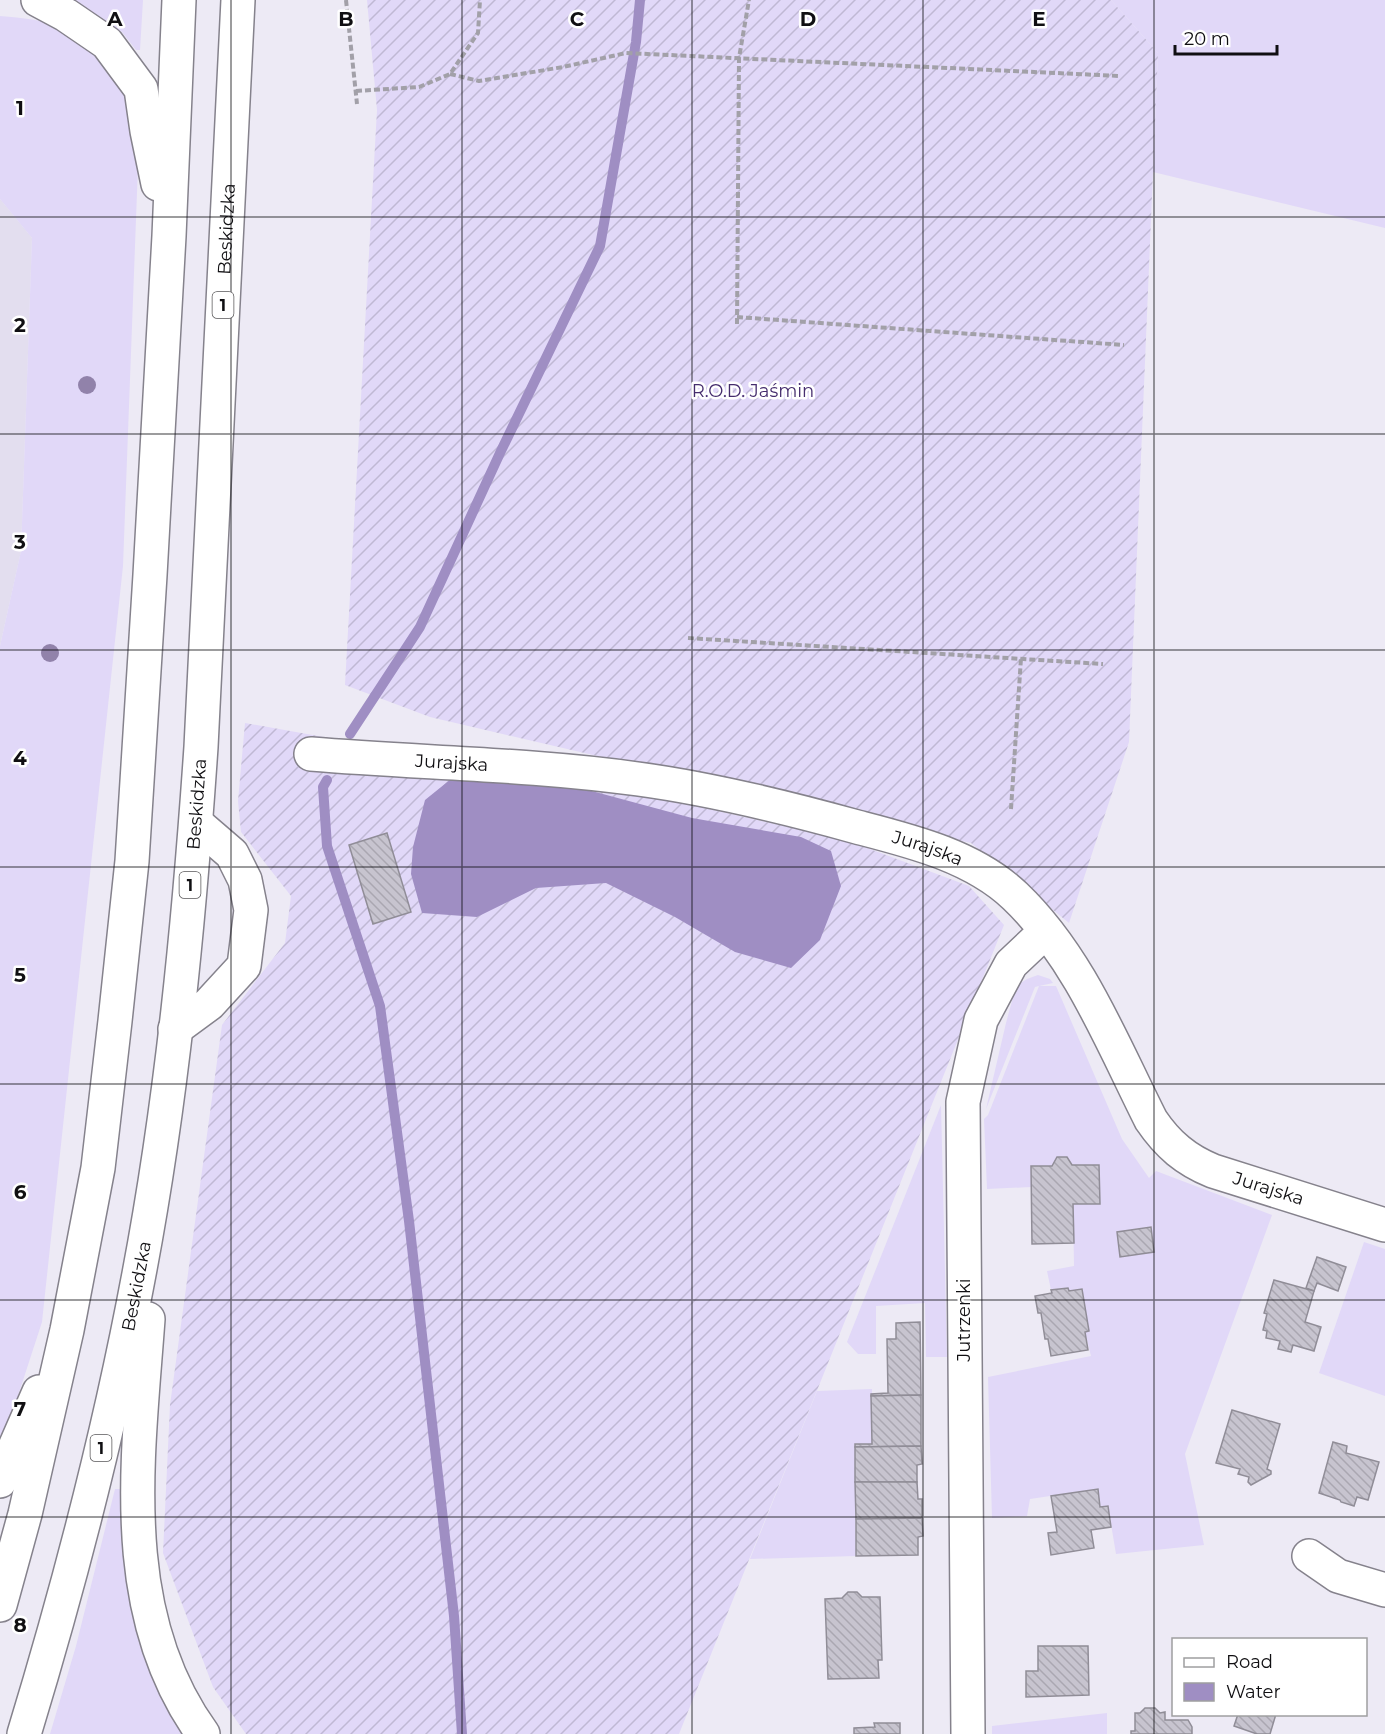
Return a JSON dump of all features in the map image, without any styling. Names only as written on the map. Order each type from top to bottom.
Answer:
[{"type":"main road","points":[[38,0],[66,15],[107,43],[141,89],[147,132],[169,236]]},
{"type":"main road","points":[[0,1605],[25,1514],[67,1330],[98,1168],[132,861],[169,236],[179,0]]},
{"type":"main road","name":"Beskidzka","points":[[24,1734],[70,1576],[139,1274],[159,1158],[176,1029],[196,823],[238,0]]},
{"type":"main road","name":"Jurajska","points":[[311,754],[513,766],[600,774],[713,791],[886,835],[961,860],[974,866],[1014,895],[1046,931],[1074,969],[1151,1120],[1163,1138],[1179,1153],[1214,1171],[1385,1225]]},
{"type":"main road","points":[[176,1029],[209,1004],[244,966],[250,910],[245,880],[232,854],[196,823]]},
{"type":"main road","name":"Jutrzenki","points":[[968,1734],[963,1102],[981,1020],[1011,964],[1046,931]]},
{"type":"main road","points":[[159,1158],[137,1470],[137,1530],[141,1575],[161,1654],[190,1715],[203,1734]]},
{"type":"main road","points":[[0,1481],[67,1330]]},
{"type":"main road","points":[[1309,1556],[1338,1576],[1385,1590]]},
{"type":"path","points":[[346,0],[357,104]]},
{"type":"path","points":[[356,91],[419,87],[450,74],[478,33],[480,0]]},
{"type":"path","points":[[737,324],[739,58],[749,0]]},
{"type":"path","points":[[450,74],[480,81],[564,67],[626,53],[1120,75]]},
{"type":"path","points":[[737,317],[1124,345]]},
{"type":"path","points":[[688,638],[1103,664]]},
{"type":"path","points":[[1011,809],[1022,658]]},
{"type":"shaded area","points":[[0,199],[32,238],[21,551],[0,646]]},
{"type":"green space","points":[[71,0],[143,0],[140,50],[136,50],[122,32]]},
{"type":"green space","name":"R.O.D. Jaśmin","points":[[367,0],[1111,0],[1158,53],[1129,742],[1069,923],[971,843],[430,717],[345,685],[377,110]]},
{"type":"green space","points":[[1111,0],[1385,0],[1385,228],[1153,172],[1158,53]]},
{"type":"green space","points":[[0,16],[46,22],[58,26],[71,32],[94,50],[119,78],[127,93],[134,124],[138,166],[123,566],[42,1322],[0,1451],[0,646],[21,551],[32,238],[0,199]]},
{"type":"green space","points":[[245,723],[642,794],[846,840],[969,886],[1004,925],[679,1734],[246,1734],[213,1687],[163,1553],[170,1405],[222,1025],[285,943],[291,896],[241,832],[238,801]]},
{"type":"green space","points":[[1038,975],[1050,979],[1053,983],[1035,987],[986,1109],[1016,986]]},
{"type":"green space","points":[[1039,986],[1056,986],[1122,1139],[1149,1178],[1156,1171],[1272,1215],[1185,1454],[1204,1545],[1116,1554],[1108,1506],[1100,1507],[1097,1489],[1030,1499],[1027,1516],[992,1518],[988,1377],[1091,1356],[1085,1332],[1082,1289],[1051,1290],[1047,1271],[1074,1266],[1073,1204],[1100,1203],[1099,1165],[1072,1165],[1067,1157],[1057,1157],[1052,1166],[1031,1166],[1031,1187],[987,1189],[984,1119],[988,1115]],"holes":[[[1151,1227],[1154,1252],[1121,1257],[1117,1232]]]},
{"type":"green space","points":[[941,1105],[947,1357],[926,1357],[925,1303],[876,1306],[876,1354],[858,1354],[847,1342]]},
{"type":"green space","points":[[1364,1242],[1385,1249],[1385,1396],[1319,1373]]},
{"type":"green space","points":[[872,1389],[872,1444],[855,1444],[856,1556],[750,1559],[817,1391]]},
{"type":"green space","points":[[115,1489],[121,1489],[122,1541],[132,1605],[166,1704],[183,1734],[50,1734],[76,1646]]},
{"type":"green space","points":[[1107,1713],[1107,1734],[992,1734],[992,1726]]},
{"type":"water","points":[[451,779],[490,779],[588,790],[692,818],[801,837],[831,851],[841,886],[820,940],[791,968],[735,952],[675,917],[606,883],[536,888],[477,917],[422,913],[411,874],[413,847],[425,800]]},
{"type":"building","points":[[387,833],[411,912],[373,924],[349,845]]},
{"type":"building","points":[[1057,1157],[1067,1157],[1072,1165],[1099,1165],[1100,1204],[1073,1204],[1074,1243],[1032,1244],[1031,1166],[1052,1166]]},
{"type":"building","points":[[1151,1227],[1154,1252],[1120,1257],[1117,1232]]},
{"type":"building","points":[[1317,1257],[1346,1267],[1338,1291],[1317,1283],[1314,1291],[1306,1288]]},
{"type":"building","points":[[1274,1280],[1314,1291],[1305,1322],[1321,1327],[1314,1351],[1293,1345],[1291,1352],[1278,1349],[1280,1341],[1266,1338],[1267,1331],[1263,1330],[1267,1314],[1264,1313]]},
{"type":"building","points":[[1068,1288],[1069,1291],[1082,1289],[1089,1331],[1085,1332],[1088,1350],[1051,1356],[1035,1296],[1052,1293],[1051,1290]]},
{"type":"building","points":[[920,1322],[921,1395],[871,1396],[871,1394],[888,1393],[887,1339],[896,1339],[896,1323]]},
{"type":"building","points":[[921,1395],[921,1446],[855,1447],[855,1444],[872,1444],[871,1396]]},
{"type":"building","points":[[1232,1410],[1280,1424],[1267,1469],[1271,1471],[1271,1474],[1251,1485],[1248,1482],[1249,1477],[1238,1474],[1240,1469],[1216,1463]]},
{"type":"building","points":[[1333,1442],[1347,1446],[1346,1453],[1379,1462],[1368,1500],[1357,1497],[1354,1506],[1319,1493]]},
{"type":"building","points":[[921,1446],[922,1464],[917,1465],[917,1482],[855,1482],[855,1447]]},
{"type":"building","points":[[855,1482],[917,1482],[918,1499],[922,1499],[922,1518],[856,1519]]},
{"type":"building","points":[[1098,1489],[1100,1507],[1108,1506],[1111,1527],[1091,1530],[1094,1548],[1051,1555],[1048,1533],[1057,1532],[1051,1496]]},
{"type":"building","points":[[922,1518],[923,1536],[918,1537],[918,1555],[856,1556],[856,1519]]},
{"type":"building","points":[[848,1592],[857,1592],[862,1597],[880,1597],[882,1660],[878,1660],[879,1678],[828,1679],[825,1599],[842,1598]]},
{"type":"building","points":[[1038,1646],[1088,1646],[1089,1695],[1026,1697],[1026,1671],[1038,1671]]},
{"type":"building","points":[[1145,1708],[1155,1708],[1160,1713],[1165,1712],[1165,1720],[1188,1720],[1192,1727],[1192,1734],[1131,1734],[1131,1731],[1135,1731],[1135,1713],[1140,1713]]},
{"type":"building","points":[[1237,1716],[1275,1716],[1270,1734],[1257,1734],[1234,1726]]},
{"type":"building","points":[[874,1723],[900,1723],[900,1734],[854,1734],[854,1728],[875,1727]]},
{"type":"waterway","points":[[350,734],[420,627],[500,453],[600,246],[636,42],[640,0]]},
{"type":"waterway","points":[[327,780],[323,787],[327,846],[380,1006],[409,1221],[454,1616],[462,1734]]}]
